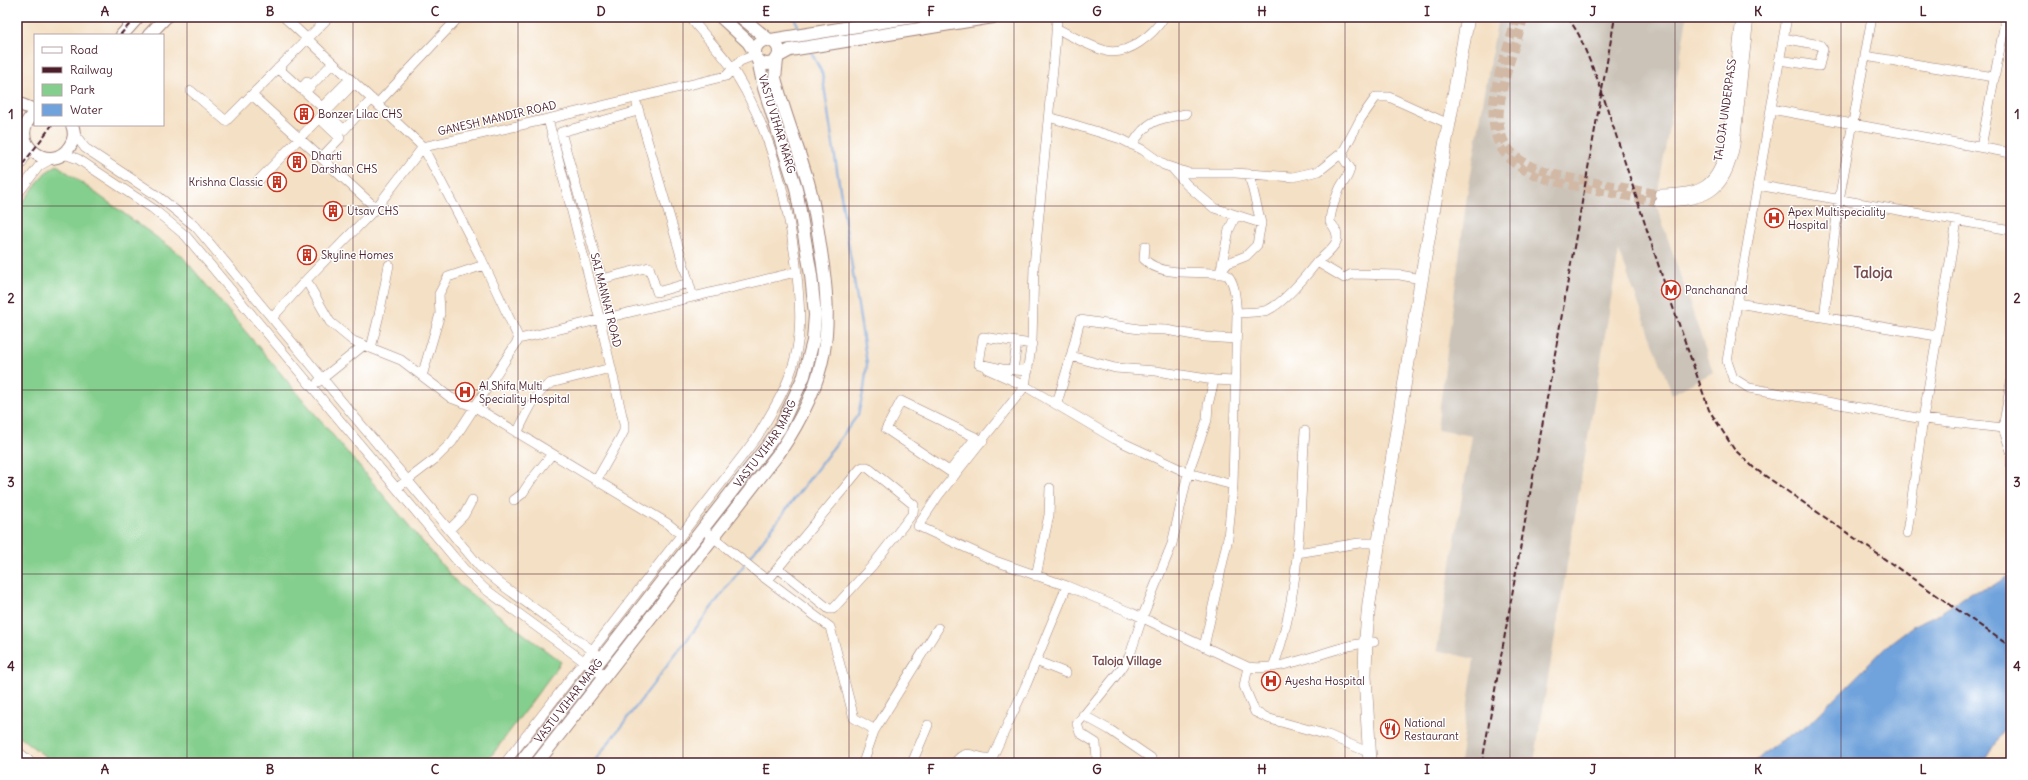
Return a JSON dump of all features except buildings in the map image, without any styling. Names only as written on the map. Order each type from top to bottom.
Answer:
[{"type":"highway","points":[[1378,763],[1369,603],[1421,280],[1468,17]]},
{"type":"highway","points":[[1370,758],[1366,676],[1370,642],[1378,604],[1434,259],[1478,17]]},
{"type":"main road","points":[[123,34],[138,17]]},
{"type":"main road","points":[[150,34],[166,17]]},
{"type":"main road","points":[[722,17],[748,42],[756,56],[766,64],[771,64],[790,50],[994,17]]},
{"type":"main road","points":[[537,763],[714,537],[791,435],[817,380],[826,342],[828,304],[815,212],[809,184],[775,78],[778,47],[741,17]]},
{"type":"main road","points":[[756,56],[757,46],[760,42],[913,17]]},
{"type":"main road","name":"VASTU VIHAR MARG","points":[[520,763],[780,428],[804,376],[813,341],[814,310],[811,275],[799,201],[764,88],[756,56]]},
{"type":"main road","points":[[17,103],[34,111]]},
{"type":"main road","points":[[25,141],[26,124],[34,112]]},
{"type":"main road","points":[[17,119],[21,124],[25,141],[36,154],[44,158],[56,157],[70,147],[73,129]]},
{"type":"street","points":[[284,17],[423,147],[484,265],[519,339]]},
{"type":"street","points":[[190,91],[226,121],[329,17]]},
{"type":"street","points":[[352,81],[326,112],[344,130],[375,102],[459,17]]},
{"type":"street","points":[[505,763],[757,437],[786,383],[795,359],[799,338],[800,306],[791,228],[770,146],[757,112],[732,69],[690,17]]},
{"type":"street","points":[[1057,17],[1049,117],[1034,266],[1032,344],[1025,386],[979,439],[953,473],[918,526],[995,561],[1067,586],[1142,618],[1248,667],[1260,669],[1273,667],[1370,642]]},
{"type":"street","points":[[1056,28],[1079,40],[1107,51],[1121,50],[1146,39],[1157,29],[1164,17]]},
{"type":"street","name":"TALOJA UNDERPASS","points":[[1741,17],[1727,143],[1722,162],[1715,176],[1702,188],[1686,193],[1659,198],[1686,202],[1707,195],[1723,181],[1731,165],[1735,145],[1749,17]]},
{"type":"street","points":[[1787,17],[1727,361],[1733,378],[1749,388],[1923,419],[2007,427]]},
{"type":"street","points":[[1824,317],[1839,200],[1872,17]]},
{"type":"street","points":[[1981,148],[2006,17]]},
{"type":"street","points":[[1779,60],[1819,66],[1823,49],[1820,45],[1783,38]]},
{"type":"street","name":"GANESH MANDIR ROAD","points":[[423,147],[548,119],[726,76],[745,58],[756,56]]},
{"type":"street","points":[[1865,56],[1994,78]]},
{"type":"street","points":[[278,68],[300,89],[331,61]]},
{"type":"street","points":[[331,61],[305,92],[322,107],[352,81]]},
{"type":"street","points":[[252,95],[376,208]]},
{"type":"street","points":[[1049,117],[1121,139],[1164,165],[1188,173],[1249,174],[1293,177],[1319,171],[1343,152],[1361,118],[1376,97],[1389,97],[1449,124]]},
{"type":"street","points":[[635,98],[693,297]]},
{"type":"street","points":[[1771,109],[2011,153]]},
{"type":"street","points":[[638,111],[561,132],[602,279],[649,267],[657,292],[689,283]]},
{"type":"street","points":[[1132,145],[1141,130],[1156,120],[1186,114]]},
{"type":"street","points":[[256,182],[319,118],[340,138],[321,158]]},
{"type":"street","name":"SAI MANNAT ROAD","points":[[548,119],[600,320],[624,431],[596,481]]},
{"type":"street","points":[[73,129],[85,148],[159,197],[187,218],[473,559],[493,579],[613,666]]},
{"type":"street","points":[[17,171],[26,154],[25,141]]},
{"type":"street","points":[[272,318],[306,280],[376,208],[423,147]]},
{"type":"street","points":[[1237,313],[1267,310],[1296,286],[1317,262],[1332,248],[1338,236],[1337,230],[1330,222],[1330,212],[1339,190],[1349,176],[1350,168],[1344,159],[1343,152]]},
{"type":"street","points":[[17,195],[39,166],[56,157],[67,155],[75,157],[164,217],[186,236],[478,583],[604,676]]},
{"type":"street","points":[[1172,168],[1187,185],[1214,208],[1261,223]]},
{"type":"street","points":[[1220,272],[1228,263],[1246,256],[1257,245],[1261,223],[1249,174]]},
{"type":"street","points":[[1757,185],[2011,230]]},
{"type":"street","points":[[1220,272],[1229,230],[1236,215]]},
{"type":"street","points":[[1907,533],[1923,419],[1957,221]]},
{"type":"street","points":[[1145,246],[1144,259],[1150,266],[1171,271],[1220,272],[1230,277],[1237,313],[1234,381],[1233,485],[1228,538],[1204,647]]},
{"type":"street","points":[[1317,262],[1344,278],[1352,274],[1400,275],[1421,280]]},
{"type":"street","points":[[312,387],[367,346],[380,315],[389,265]]},
{"type":"street","points":[[422,376],[440,314],[439,294],[448,277],[484,265]]},
{"type":"street","points":[[397,488],[408,481],[444,451],[475,407],[519,339],[796,272]]},
{"type":"street","points":[[226,283],[236,275]]},
{"type":"street","points":[[306,280],[330,322],[353,341],[401,360],[451,398],[475,407],[681,534]]},
{"type":"street","points":[[1737,303],[1937,336]]},
{"type":"street","points":[[1057,403],[1080,320],[1082,319],[1139,329],[1166,330],[1205,337],[1236,339]]},
{"type":"street","points":[[1028,371],[979,364],[983,337],[1032,344]]},
{"type":"street","points":[[1013,370],[1017,343]]},
{"type":"street","points":[[1071,356],[1115,368],[1156,371],[1214,380],[1234,381]]},
{"type":"street","points":[[517,433],[537,397],[546,386],[551,383],[611,368]]},
{"type":"street","points":[[987,369],[1025,386],[1057,403],[1115,439],[1188,473],[1233,485]]},
{"type":"street","points":[[1100,763],[1097,761],[1096,744],[1080,733],[1076,724],[1122,668],[1130,655],[1142,618],[1172,544],[1188,473],[1207,420],[1208,405],[1214,380]]},
{"type":"street","points":[[2011,384],[2007,427],[2011,451]]},
{"type":"street","points":[[953,473],[886,429],[901,401],[979,439]]},
{"type":"street","points":[[1273,667],[1288,623],[1301,519],[1305,431]]},
{"type":"street","points":[[366,451],[377,444]]},
{"type":"street","points":[[514,500],[522,494],[552,454]]},
{"type":"street","points":[[2011,455],[2011,464]]},
{"type":"street","points":[[768,580],[778,568],[863,467],[867,467],[914,505],[913,513],[872,566],[833,609],[829,609],[778,568]]},
{"type":"street","points":[[1036,576],[1049,515],[1050,488]]},
{"type":"street","points":[[449,530],[464,516],[472,500]]},
{"type":"street","points":[[703,529],[830,628],[854,718],[874,731]]},
{"type":"street","points":[[1297,553],[1359,543],[1379,543]]},
{"type":"street","points":[[955,763],[960,756],[965,754],[992,758],[1036,661],[1067,586]]},
{"type":"street","points":[[863,763],[874,731],[938,628]]},
{"type":"street","points":[[1036,661],[1066,673]]},
{"type":"street","points":[[1248,667],[1244,686],[1255,712],[1270,719],[1328,735],[1370,758]]},
{"type":"street","points":[[1083,714],[1110,730],[1151,758]]},
{"type":"street","points":[[912,763],[928,725]]},
{"type":"street","points":[[17,752],[32,763]]},
{"type":"shaded area","points":[[1498,17],[1687,17],[1656,204],[1713,372],[1672,394],[1619,251],[1534,763],[1460,763],[1474,659],[1437,650],[1472,436],[1437,430],[1467,196]]},
{"type":"green space","points":[[57,165],[181,255],[459,585],[561,662],[486,763],[54,763],[17,735],[17,210],[45,173]]},
{"type":"water","points":[[2011,574],[2011,726],[2003,732],[1984,763],[1754,763],[1770,748],[1808,725],[1890,643],[1914,625],[1940,613],[1972,592],[1991,587]]},
{"type":"waterway","points":[[794,17],[800,30]]},
{"type":"waterway","points":[[747,561],[858,415],[864,389],[867,364],[822,73],[810,50]]},
{"type":"waterway","points":[[593,763],[744,565]]},
{"type":"tunnel","points":[[1517,17],[1495,90],[1493,114],[1495,134],[1501,149],[1511,161],[1524,170],[1539,177],[1572,186],[1658,202]]},
{"type":"tunnel","points":[[1524,17],[1505,78],[1500,103],[1499,115],[1501,133],[1507,147],[1518,158],[1531,166],[1546,172],[1659,194]]},
{"type":"railway","points":[[121,34],[136,17]]},
{"type":"railway","points":[[1568,17],[1579,35],[1599,83],[1662,276],[1709,410],[1734,449],[1754,468],[2011,647]]},
{"type":"railway","points":[[1482,763],[1615,17]]},
{"type":"railway","points":[[17,172],[51,126]]},
{"type":"place","name":"Bonzer Lilac CHS","points":[[304,114]]},
{"type":"place","name":"Dharti Darshan CHS","points":[[297,162]]},
{"type":"place","name":"Krishna Classic","points":[[277,182]]},
{"type":"place","name":"Utsav CHS","points":[[333,211]]},
{"type":"place","name":"Apex Multispeciality Hospital","points":[[1774,218]]},
{"type":"place","name":"Skyline Homes","points":[[307,255]]},
{"type":"place","name":"Panchanand","points":[[1671,290]]},
{"type":"place","name":"Al Shifa Multi Speciality Hospital","points":[[465,392]]},
{"type":"place","name":"Ayesha Hospital","points":[[1271,681]]},
{"type":"place","name":"National Restaurant","points":[[1390,729]]},
{"type":"district","name":"Taloja","points":[[1873,273]]},
{"type":"district","name":"Taloja Village","points":[[1127,661]]}]
